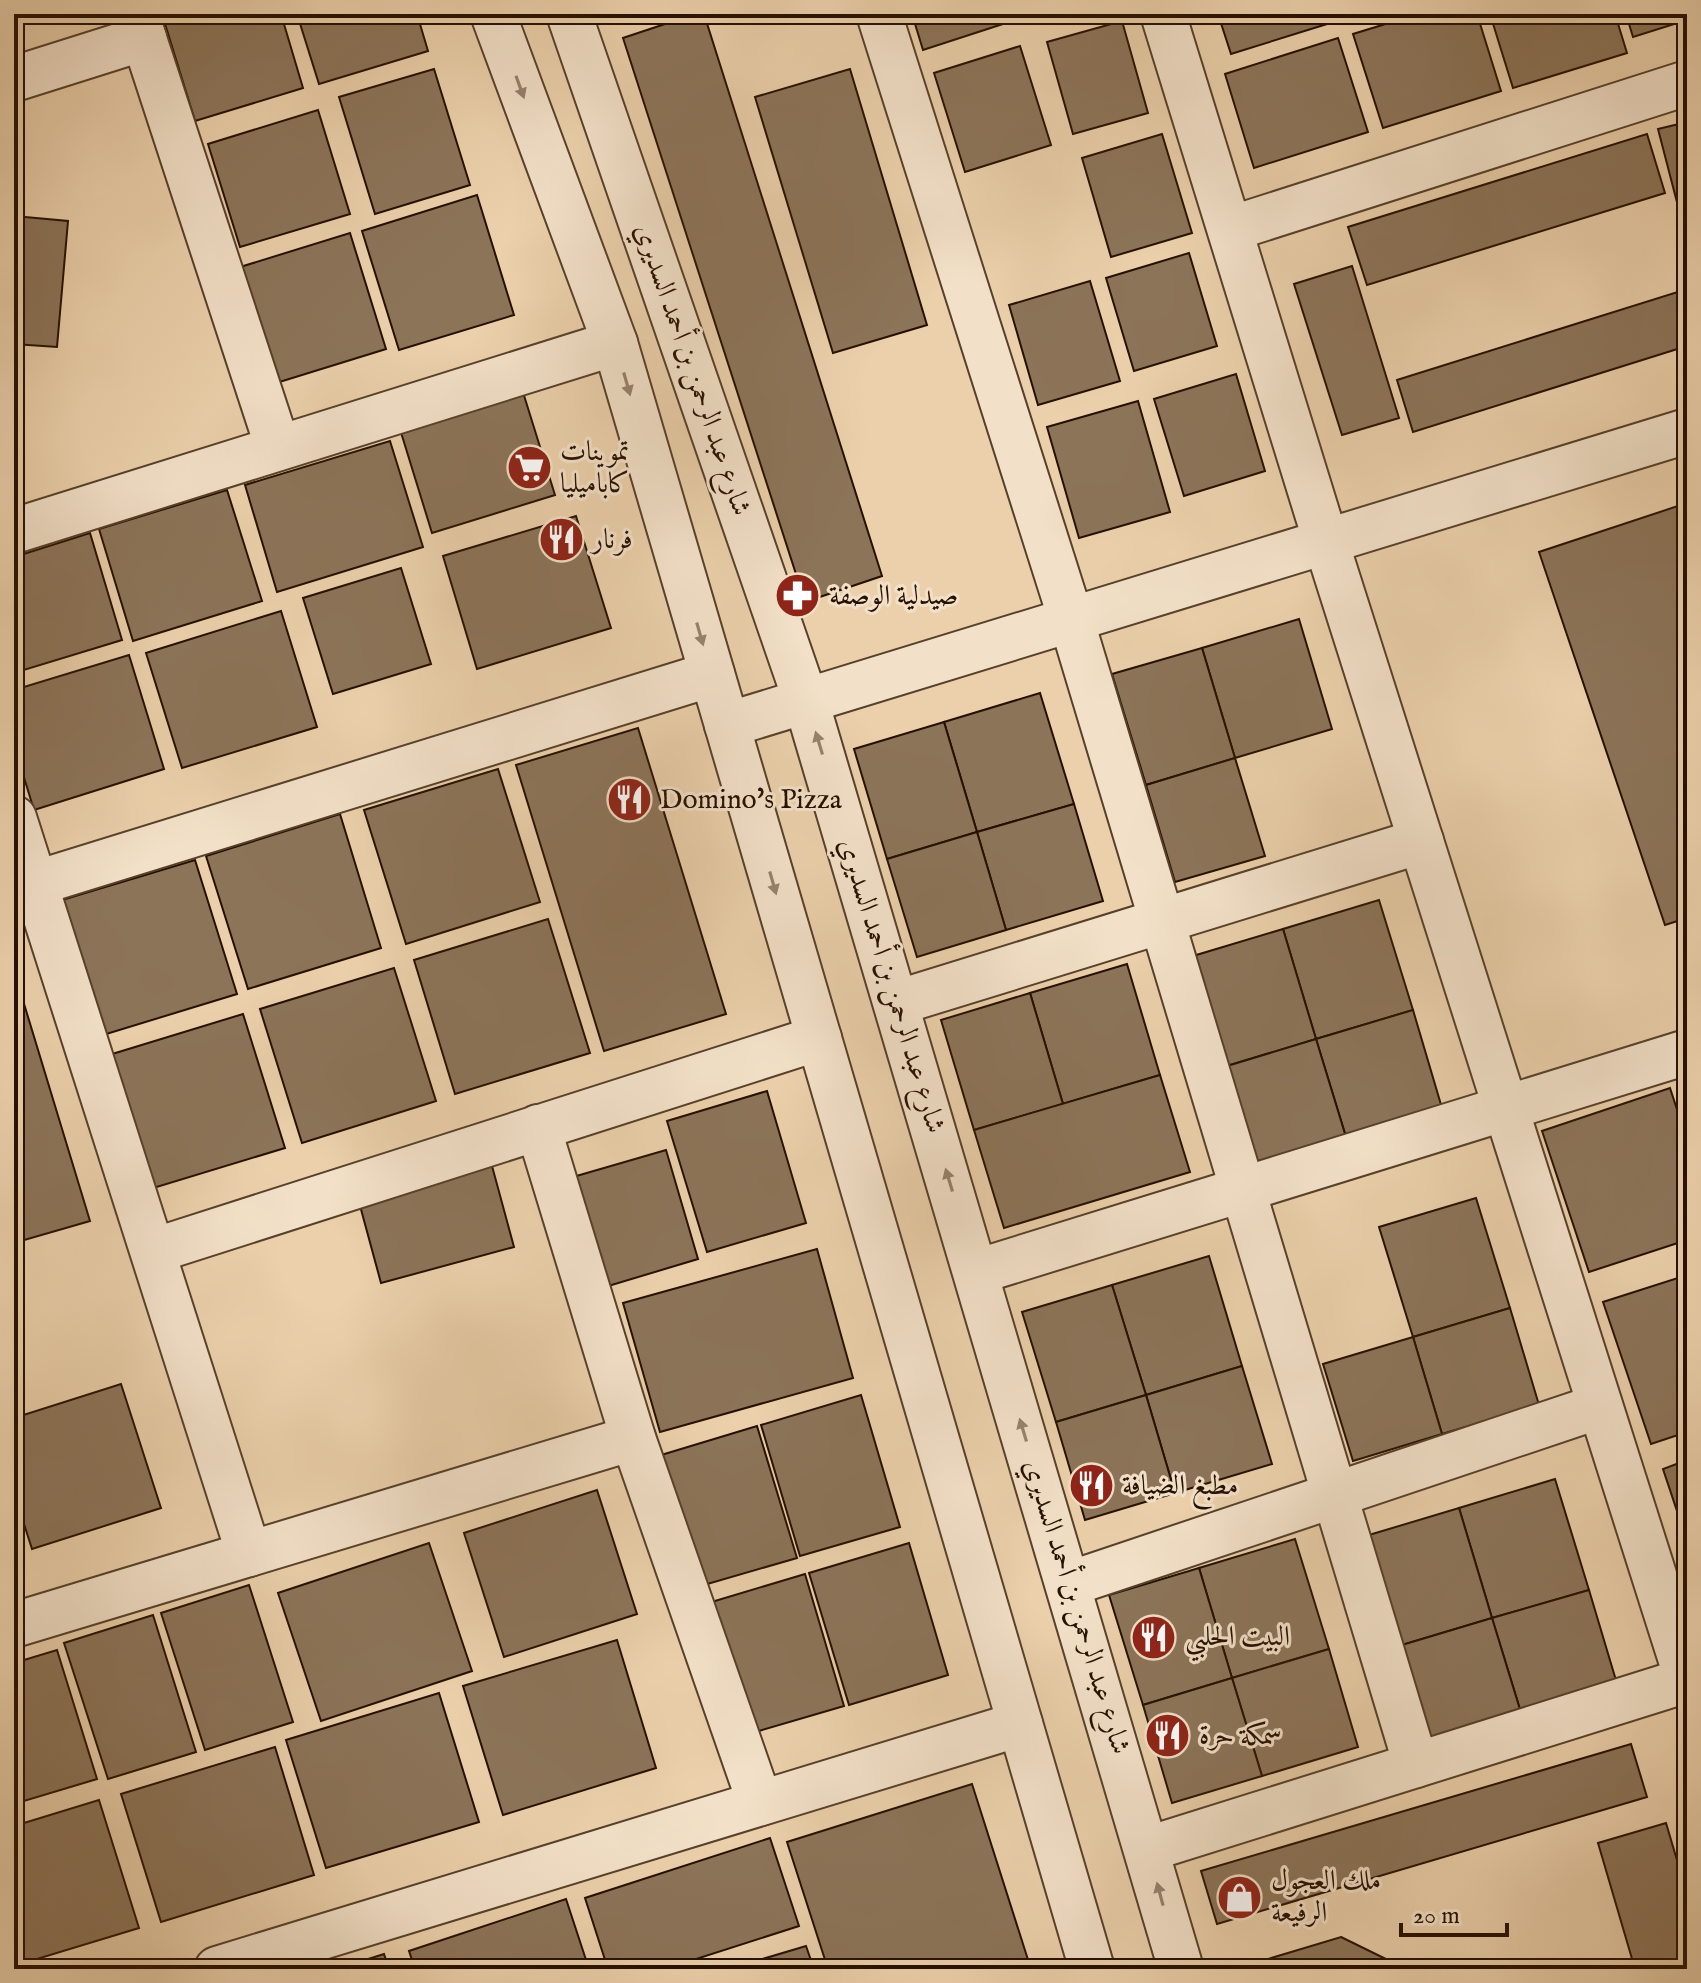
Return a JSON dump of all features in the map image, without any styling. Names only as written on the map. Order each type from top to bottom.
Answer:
[{"type":"street","points":[[493,14],[615,343],[1092,1969]]},
{"type":"street","name":"شارع عبد الرحمن بن أحمد السديري","points":[[569,14],[806,701],[1181,1969]]},
{"type":"street","points":[[879,14],[1071,619],[1416,1765]]},
{"type":"street","points":[[1148,1849],[1687,1679],[1326,542],[1163,14]]},
{"type":"street","points":[[14,79],[140,26],[278,448]]},
{"type":"street","points":[[1230,229],[1687,83]]},
{"type":"street","points":[[14,531],[615,343]]},
{"type":"street","points":[[727,725],[1687,431]]},
{"type":"street","points":[[24,887],[712,674]]},
{"type":"street","points":[[14,818],[24,887],[153,1251],[249,1554]]},
{"type":"street","points":[[896,1003],[1421,841]]},
{"type":"street","points":[[153,1251],[819,1038]]},
{"type":"street","points":[[976,1272],[1687,1052]]},
{"type":"street","points":[[538,1127],[633,1438],[760,1803]]},
{"type":"street","points":[[1069,1584],[1600,1406]]},
{"type":"street","points":[[14,1625],[633,1438]]},
{"type":"street","points":[[217,1969],[1020,1724]]},
{"type":"building","points":[[162,14],[281,14],[303,88],[195,121]]},
{"type":"building","points":[[297,14],[417,14],[428,51],[319,84]]},
{"type":"building","points":[[695,14],[704,14],[882,576],[805,602],[623,38]]},
{"type":"building","points":[[912,14],[1010,14],[1012,21],[923,50]]},
{"type":"building","points":[[1218,14],[1324,14],[1327,24],[1231,54]]},
{"type":"building","points":[[1418,14],[1477,14],[1501,91],[1383,128],[1353,34]]},
{"type":"building","points":[[1490,14],[1615,14],[1627,53],[1513,88]]},
{"type":"building","points":[[1626,14],[1687,14],[1687,20],[1633,37]]},
{"type":"building","points":[[1122,21],[1148,113],[1073,134],[1047,42]]},
{"type":"building","points":[[1338,38],[1368,132],[1254,168],[1225,74]]},
{"type":"building","points":[[1020,46],[1051,145],[965,172],[934,73]]},
{"type":"building","points":[[434,69],[470,185],[375,214],[339,97]]},
{"type":"building","points":[[850,69],[927,325],[833,353],[755,97]]},
{"type":"building","points":[[318,110],[350,214],[240,247],[208,144]]},
{"type":"building","points":[[1687,122],[1687,208],[1679,210],[1658,129]]},
{"type":"building","points":[[1162,134],[1192,233],[1111,257],[1082,158]]},
{"type":"building","points":[[1647,134],[1665,193],[1367,285],[1348,227]]},
{"type":"building","points":[[477,195],[514,315],[399,350],[362,231]]},
{"type":"building","points":[[14,216],[68,221],[57,347],[14,344]]},
{"type":"building","points":[[350,233],[386,349],[273,384],[237,268]]},
{"type":"building","points":[[1189,253],[1217,346],[1134,371],[1106,278]]},
{"type":"building","points":[[1352,266],[1399,418],[1342,435],[1294,284]]},
{"type":"building","points":[[1090,281],[1120,381],[1038,405],[1009,305]]},
{"type":"building","points":[[1687,289],[1687,346],[1413,432],[1397,380]]},
{"type":"building","points":[[1236,374],[1265,471],[1184,496],[1154,399]]},
{"type":"building","points":[[522,389],[555,495],[432,533],[399,426]]},
{"type":"building","points":[[1138,401],[1170,512],[1079,538],[1047,427]]},
{"type":"building","points":[[390,441],[423,547],[277,592],[245,485]]},
{"type":"building","points":[[227,490],[262,601],[133,641],[99,529]]},
{"type":"building","points":[[1687,503],[1687,918],[1665,925],[1539,552]]},
{"type":"building","points":[[576,516],[611,628],[477,669],[443,556]]},
{"type":"building","points":[[90,533],[122,640],[14,673],[14,557]]},
{"type":"building","points":[[401,568],[431,664],[333,694],[303,598]]},
{"type":"building","points":[[281,611],[317,727],[182,768],[146,653]]},
{"type":"building","points":[[1299,619],[1332,729],[1235,758],[1202,648]]},
{"type":"building","points":[[1202,648],[1235,758],[1146,785],[1112,674]]},
{"type":"building","points":[[129,655],[164,769],[34,810],[14,745],[14,690]]},
{"type":"building","points":[[1040,693],[1074,804],[977,832],[944,722]]},
{"type":"building","points":[[944,722],[977,832],[887,859],[854,749]]},
{"type":"building","points":[[638,728],[726,1014],[604,1051],[516,765]]},
{"type":"building","points":[[1235,758],[1265,856],[1175,882],[1146,785]]},
{"type":"building","points":[[498,769],[540,902],[406,944],[364,810]]},
{"type":"building","points":[[1074,804],[1103,901],[1006,930],[977,832]]},
{"type":"building","points":[[340,814],[381,948],[248,989],[206,856]]},
{"type":"building","points":[[977,832],[1006,930],[917,957],[887,859]]},
{"type":"building","points":[[195,860],[237,994],[103,1035],[62,900]]},
{"type":"building","points":[[1379,900],[1413,1010],[1316,1039],[1283,929]]},
{"type":"building","points":[[548,919],[590,1053],[455,1094],[414,960]]},
{"type":"building","points":[[1283,929],[1316,1039],[1227,1066],[1193,956]]},
{"type":"building","points":[[1127,964],[1160,1075],[1063,1104],[1030,993]]},
{"type":"building","points":[[394,968],[436,1101],[302,1143],[260,1009]]},
{"type":"building","points":[[18,984],[90,1221],[14,1243],[14,985]]},
{"type":"building","points":[[1030,993],[1063,1104],[974,1130],[941,1020]]},
{"type":"building","points":[[1413,1010],[1442,1108],[1346,1137],[1316,1039]]},
{"type":"building","points":[[243,1014],[285,1148],[150,1189],[109,1055]]},
{"type":"building","points":[[1316,1039],[1346,1137],[1256,1164],[1227,1066]]},
{"type":"building","points":[[1160,1075],[1190,1172],[1004,1228],[974,1130]]},
{"type":"building","points":[[1670,1088],[1687,1140],[1687,1240],[1589,1272],[1542,1131]]},
{"type":"building","points":[[767,1091],[806,1223],[707,1252],[667,1121]]},
{"type":"building","points":[[666,1150],[698,1259],[605,1287],[573,1177]]},
{"type":"building","points":[[492,1166],[514,1247],[381,1283],[359,1202]]},
{"type":"building","points":[[1476,1198],[1510,1308],[1413,1337],[1379,1227]]},
{"type":"building","points":[[817,1249],[853,1378],[660,1432],[623,1303]]},
{"type":"building","points":[[1209,1256],[1242,1366],[1146,1395],[1112,1285]]},
{"type":"building","points":[[1687,1275],[1687,1432],[1651,1444],[1603,1302]]},
{"type":"building","points":[[1112,1285],[1146,1395],[1056,1422],[1022,1312]]},
{"type":"building","points":[[1510,1308],[1539,1405],[1442,1434],[1413,1337]]},
{"type":"building","points":[[1413,1337],[1442,1434],[1353,1461],[1323,1364]]},
{"type":"building","points":[[1242,1366],[1272,1464],[1175,1493],[1146,1395]]},
{"type":"building","points":[[121,1384],[161,1508],[32,1549],[14,1493],[14,1418]]},
{"type":"building","points":[[861,1395],[900,1527],[800,1556],[761,1425]]},
{"type":"building","points":[[1146,1395],[1175,1493],[1085,1520],[1056,1422]]},
{"type":"building","points":[[757,1426],[797,1558],[697,1587],[658,1456]]},
{"type":"building","points":[[1687,1460],[1687,1541],[1663,1469]]},
{"type":"building","points":[[1555,1479],[1589,1590],[1492,1618],[1459,1508]]},
{"type":"building","points":[[597,1490],[637,1614],[504,1657],[464,1533]]},
{"type":"building","points":[[1459,1508],[1492,1618],[1402,1645],[1369,1535]]},
{"type":"building","points":[[1295,1539],[1329,1649],[1232,1678],[1199,1568]]},
{"type":"building","points":[[429,1543],[472,1671],[321,1721],[278,1593]]},
{"type":"building","points":[[909,1543],[948,1675],[849,1705],[809,1573]]},
{"type":"building","points":[[1199,1568],[1232,1678],[1143,1705],[1109,1595]]},
{"type":"building","points":[[805,1574],[844,1706],[745,1735],[705,1604]]},
{"type":"building","points":[[249,1585],[293,1722],[205,1750],[161,1613]]},
{"type":"building","points":[[1589,1590],[1618,1687],[1522,1716],[1492,1618]]},
{"type":"building","points":[[153,1615],[196,1752],[108,1779],[64,1643]]},
{"type":"building","points":[[1492,1618],[1522,1716],[1432,1742],[1402,1645]]},
{"type":"building","points":[[617,1640],[656,1768],[503,1815],[463,1686]]},
{"type":"building","points":[[1329,1649],[1358,1747],[1262,1776],[1232,1678]]},
{"type":"building","points":[[57,1650],[97,1779],[14,1804],[14,1663]]},
{"type":"building","points":[[1232,1678],[1262,1776],[1172,1803],[1143,1705]]},
{"type":"building","points":[[439,1693],[479,1822],[326,1868],[286,1740]]},
{"type":"building","points":[[1631,1744],[1647,1797],[1217,1924],[1201,1871]]},
{"type":"building","points":[[275,1747],[314,1875],[161,1922],[121,1794]]},
{"type":"building","points":[[972,1784],[1030,1966],[1019,1969],[828,1969],[787,1842]]},
{"type":"building","points":[[99,1800],[139,1928],[14,1966],[14,1826]]},
{"type":"building","points":[[1666,1823],[1687,1894],[1687,1969],[1635,1969],[1598,1843]]},
{"type":"building","points":[[770,1838],[799,1926],[665,1969],[608,1969],[585,1898]]},
{"type":"building","points":[[566,1899],[589,1969],[415,1969],[409,1951]]},
{"type":"building","points":[[1341,1937],[1390,1961],[1392,1969],[1249,1969],[1248,1965]]},
{"type":"building","points":[[806,1946],[814,1969],[729,1969]]},
{"type":"building","points":[[384,1954],[389,1969],[336,1969]]},
{"type":"place","name":"تموينات كاباميليا","points":[[529,468]]},
{"type":"place","name":"فرنار","points":[[561,540]]},
{"type":"place","name":"صيدلية الوصفة","points":[[798,596]]},
{"type":"place","name":"Domino's Pizza","points":[[629,800]]},
{"type":"place","name":"مطبغ الضيافة","points":[[1091,1486]]},
{"type":"place","name":"البيت الحلبي","points":[[1154,1637]]},
{"type":"place","name":"سمكة حرة","points":[[1168,1736]]},
{"type":"place","name":"ملك العجول الرفيعة","points":[[1240,1897]]}]
